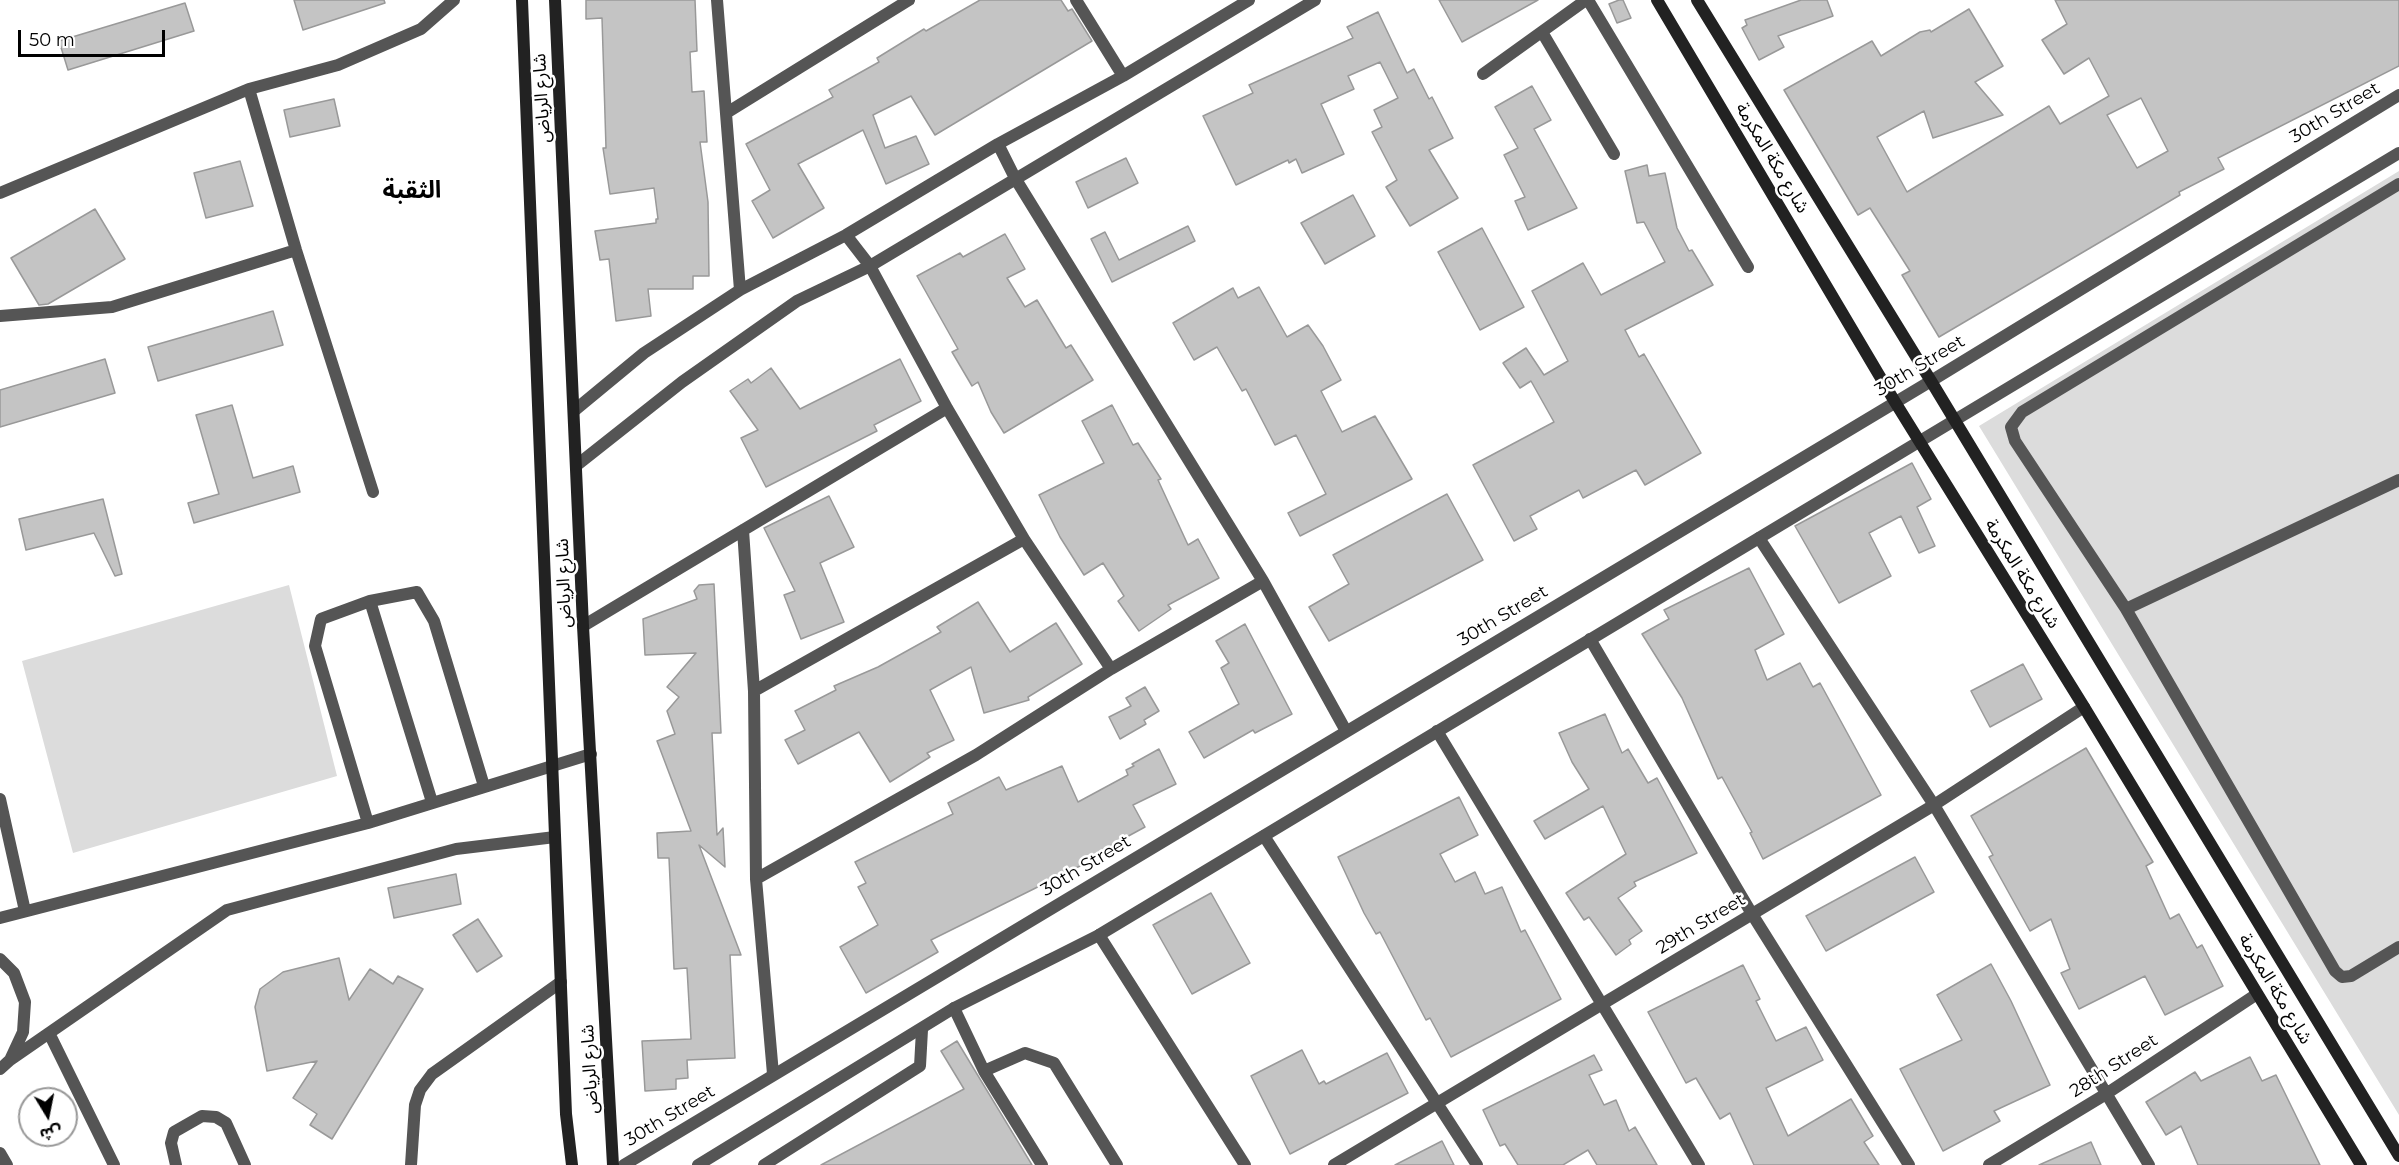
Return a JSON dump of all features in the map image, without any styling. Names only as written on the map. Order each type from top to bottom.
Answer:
[{"type":"main road","name":"شارع الرياض","points":[[522,0],[566,1114],[572,1165]]},
{"type":"main road","name":"شارع الرياض","points":[[555,0],[584,626],[613,1165]]},
{"type":"main road","name":"شارع مكة المكرمة","points":[[1657,0],[1895,402],[2084,707],[2361,1165]]},
{"type":"main road","name":"شارع مكة المكرمة","points":[[1697,0],[1931,381],[2399,1156]]},
{"type":"street","points":[[0,193],[249,89],[338,65],[421,29],[454,0]]},
{"type":"street","points":[[717,0],[728,112],[740,290]]},
{"type":"street","points":[[728,112],[909,0]]},
{"type":"street","points":[[1076,0],[1124,76]]},
{"type":"street","points":[[575,410],[644,354],[740,290],[846,235],[998,144],[1124,76],[1249,0]]},
{"type":"street","points":[[577,465],[682,382],[797,301],[870,267],[1315,0]]},
{"type":"street","points":[[1482,74],[1587,0],[1748,267]]},
{"type":"street","points":[[1542,32],[1614,154]]},
{"type":"street","points":[[249,89],[296,250],[373,492]]},
{"type":"street","name":"30th Street","points":[[624,1165],[1931,381],[2399,95]]},
{"type":"street","points":[[998,144],[1015,178],[1263,581],[1346,731]]},
{"type":"street","points":[[700,1165],[922,1030],[954,1008],[1099,935],[1918,440],[2399,153]]},
{"type":"street","points":[[2399,184],[2014,419],[2011,427],[2015,441],[2126,609],[2334,971],[2342,977],[2351,976],[2399,947]]},
{"type":"street","points":[[846,235],[870,267],[947,408],[1024,538],[1111,669]]},
{"type":"street","points":[[0,316],[112,307],[296,250]]},
{"type":"street","points":[[584,626],[947,408]]},
{"type":"street","points":[[2126,609],[2399,480]]},
{"type":"street","points":[[743,530],[754,691],[756,879],[773,1074]]},
{"type":"street","points":[[754,691],[1024,538]]},
{"type":"street","points":[[1759,538],[1934,805],[2149,1165]]},
{"type":"street","points":[[756,879],[976,755],[1111,669],[1263,581]]},
{"type":"street","points":[[368,823],[315,646],[321,619],[370,601],[417,592],[434,621],[484,786]]},
{"type":"street","points":[[370,601],[432,802]]},
{"type":"street","points":[[1590,639],[1752,914],[1909,1165]]},
{"type":"street","name":"29th Street","points":[[1334,1165],[1934,805],[2084,707]]},
{"type":"street","points":[[1437,731],[1699,1165]]},
{"type":"street","points":[[0,918],[368,823],[552,764],[591,754]]},
{"type":"street","points":[[0,799],[25,911]]},
{"type":"street","points":[[1264,836],[1477,1165]]},
{"type":"street","points":[[0,1069],[227,910],[456,849],[555,837]]},
{"type":"street","points":[[1099,935],[1245,1165]]},
{"type":"street","points":[[0,959],[14,973],[25,1002],[23,1032],[10,1060]]},
{"type":"street","points":[[411,1165],[415,1105],[420,1090],[432,1074],[561,982]]},
{"type":"street","name":"28th Street","points":[[1989,1165],[2106,1094],[2257,994]]},
{"type":"street","points":[[954,1008],[984,1071],[1042,1165]]},
{"type":"street","points":[[764,1165],[920,1066],[922,1030]]},
{"type":"street","points":[[49,1033],[114,1165]]},
{"type":"street","points":[[984,1071],[1025,1053],[1054,1063],[1118,1165]]},
{"type":"street","points":[[176,1165],[171,1143],[174,1132],[202,1116],[216,1117],[226,1124],[245,1165]]},
{"type":"shaded area","points":[[2399,171],[2399,1115],[1979,426]]},
{"type":"shaded area","points":[[289,585],[337,776],[73,853],[22,661]]},
{"type":"building","points":[[294,0],[384,0],[385,3],[303,30]]},
{"type":"building","points":[[586,0],[695,0],[697,51],[690,52],[692,92],[704,91],[707,142],[700,142],[708,202],[709,276],[693,276],[693,289],[648,289],[651,316],[616,321],[609,259],[600,260],[595,231],[656,223],[658,219],[654,188],[610,194],[603,148],[606,148],[602,18],[586,19]]},
{"type":"building","points":[[980,0],[1061,0],[1068,11],[1072,9],[1092,41],[935,135],[911,96],[873,115],[885,148],[916,136],[929,164],[886,184],[863,130],[798,164],[824,208],[773,238],[752,201],[770,190],[746,144],[833,97],[829,90],[879,62],[877,58],[924,29],[926,31]]},
{"type":"building","points":[[1439,0],[1538,0],[1462,42]]},
{"type":"building","points":[[1623,0],[1631,18],[1617,23],[1609,4]]},
{"type":"building","points":[[1801,0],[1827,0],[1833,16],[1778,36],[1784,47],[1759,60],[1742,28],[1747,25],[1745,20]]},
{"type":"building","points":[[2055,0],[2399,0],[2399,66],[2218,158],[2224,169],[2179,192],[2180,195],[1939,337],[1902,275],[1910,271],[1870,208],[1858,215],[1784,90],[1872,41],[1881,56],[1920,32],[1930,30],[1931,32],[1969,9],[2003,66],[1975,82],[2003,115],[1933,138],[1924,111],[1877,137],[1907,192],[2049,106],[2060,124],[2109,96],[2089,58],[2064,74],[2042,40],[2067,24]],"holes":[[[2141,98],[2168,151],[2137,168],[2107,115]]]},
{"type":"building","points":[[185,3],[194,31],[68,70],[59,41]]},
{"type":"building","points":[[1378,12],[1407,73],[1414,69],[1429,99],[1432,97],[1453,138],[1429,150],[1458,198],[1410,226],[1386,187],[1397,180],[1372,132],[1382,127],[1374,110],[1398,98],[1380,62],[1348,76],[1354,89],[1321,104],[1344,154],[1302,173],[1296,159],[1289,163],[1288,160],[1236,185],[1203,116],[1253,93],[1249,85],[1353,38],[1347,27]]},
{"type":"building","points":[[1532,86],[1551,120],[1534,129],[1577,208],[1528,230],[1515,201],[1525,197],[1504,155],[1518,148],[1495,107]]},
{"type":"building","points":[[334,99],[340,126],[290,137],[284,110]]},
{"type":"building","points":[[1126,158],[1138,183],[1088,208],[1076,182]]},
{"type":"building","points":[[240,161],[253,206],[206,218],[194,173]]},
{"type":"building","points":[[1647,165],[1649,176],[1665,173],[1677,228],[1689,251],[1692,250],[1713,285],[1625,330],[1639,357],[1644,354],[1701,453],[1645,485],[1636,470],[1583,498],[1579,490],[1530,516],[1537,529],[1514,541],[1473,465],[1554,422],[1531,381],[1520,388],[1503,363],[1526,348],[1544,375],[1568,361],[1532,291],[1583,263],[1601,295],[1665,262],[1644,222],[1637,223],[1625,171]]},
{"type":"building","points":[[1353,195],[1375,236],[1325,264],[1301,223]]},
{"type":"building","points":[[95,209],[125,259],[48,304],[39,305],[11,258]]},
{"type":"building","points":[[1188,226],[1195,241],[1112,282],[1091,239],[1105,232],[1119,260]]},
{"type":"building","points":[[1482,228],[1524,307],[1480,330],[1438,252]]},
{"type":"building","points":[[1005,234],[1025,269],[1007,278],[1025,307],[1037,300],[1066,348],[1071,345],[1093,380],[1004,433],[991,412],[978,382],[972,386],[952,352],[958,349],[917,276],[960,253],[963,257]]},
{"type":"building","points":[[1259,287],[1287,337],[1308,325],[1323,346],[1341,380],[1321,391],[1342,432],[1375,416],[1412,479],[1300,536],[1288,513],[1326,494],[1296,435],[1275,445],[1246,389],[1242,391],[1217,347],[1194,360],[1173,323],[1233,288],[1238,298]]},
{"type":"building","points":[[273,311],[283,345],[158,381],[148,347]]},
{"type":"building","points":[[105,359],[115,393],[0,427],[0,390]]},
{"type":"building","points":[[900,359],[921,401],[874,425],[877,431],[766,487],[741,438],[758,430],[730,391],[748,379],[751,383],[771,368],[800,409]]},
{"type":"building","points":[[232,405],[253,478],[293,466],[300,492],[194,523],[188,503],[219,494],[196,415]]},
{"type":"building","points":[[1112,405],[1133,445],[1138,443],[1161,479],[1158,480],[1188,545],[1198,539],[1219,578],[1168,605],[1171,609],[1139,631],[1118,601],[1124,596],[1103,563],[1084,575],[1060,537],[1039,495],[1104,463],[1082,421]]},
{"type":"building","points":[[1912,463],[1931,499],[1917,507],[1935,546],[1919,553],[1901,516],[1869,533],[1891,576],[1839,603],[1795,526]]},
{"type":"building","points":[[1447,494],[1483,560],[1329,641],[1309,607],[1349,584],[1333,555]]},
{"type":"building","points":[[829,496],[854,547],[820,563],[844,622],[801,639],[784,595],[795,591],[764,528]]},
{"type":"building","points":[[103,499],[122,574],[115,576],[94,533],[26,550],[19,519]]},
{"type":"building","points":[[1749,568],[1784,634],[1755,650],[1767,680],[1800,663],[1813,687],[1820,683],[1881,795],[1763,859],[1750,833],[1752,832],[1722,777],[1718,779],[1682,698],[1642,634],[1669,619],[1664,610]]},
{"type":"building","points":[[714,584],[721,733],[712,733],[717,835],[723,828],[725,867],[699,845],[741,955],[730,955],[735,1058],[687,1060],[688,1078],[676,1079],[676,1089],[645,1091],[642,1041],[691,1039],[687,968],[674,969],[669,858],[658,858],[657,833],[691,831],[657,741],[675,734],[667,711],[679,697],[667,687],[696,653],[645,655],[643,619],[697,599],[694,591],[699,585]]},
{"type":"building","points":[[978,602],[1010,652],[1056,623],[1082,664],[1028,697],[1029,700],[984,713],[971,667],[930,690],[954,740],[927,753],[930,757],[890,782],[859,732],[798,764],[785,740],[805,730],[795,711],[836,690],[834,686],[878,667],[941,632],[937,627]]},
{"type":"building","points":[[1245,624],[1292,714],[1255,733],[1253,730],[1204,758],[1189,732],[1239,704],[1221,668],[1229,663],[1216,641]]},
{"type":"building","points":[[2023,664],[2042,699],[1990,727],[1971,691]]},
{"type":"building","points":[[1145,687],[1159,711],[1144,720],[1146,724],[1120,739],[1109,717],[1131,706],[1126,698]]},
{"type":"building","points":[[1605,714],[1622,753],[1628,749],[1648,783],[1657,778],[1697,853],[1634,882],[1636,886],[1618,898],[1642,931],[1629,940],[1631,944],[1616,955],[1589,917],[1584,920],[1566,893],[1626,854],[1603,806],[1545,839],[1534,821],[1589,789],[1572,762],[1559,733]]},
{"type":"building","points":[[2086,748],[2153,862],[2146,866],[2170,919],[2179,914],[2197,948],[2202,945],[2223,986],[2165,1015],[2145,976],[2079,1009],[2061,973],[2070,969],[2051,919],[2030,931],[1989,857],[1993,855],[1971,816]]},
{"type":"building","points":[[1159,749],[1176,784],[1133,805],[1145,827],[1088,858],[1090,861],[931,940],[938,952],[866,993],[840,947],[878,925],[858,887],[866,883],[855,862],[953,814],[948,803],[999,777],[1006,790],[1062,766],[1078,802],[1128,775],[1126,770],[1134,766],[1132,764]]},
{"type":"building","points":[[1459,797],[1478,835],[1440,854],[1455,882],[1475,872],[1485,894],[1502,887],[1521,932],[1525,930],[1561,999],[1451,1057],[1430,1018],[1426,1020],[1380,932],[1376,934],[1364,913],[1338,857]]},
{"type":"building","points":[[1915,857],[1934,892],[1826,951],[1806,916]]},
{"type":"building","points":[[456,874],[461,904],[394,918],[388,888]]},
{"type":"building","points":[[1211,893],[1250,963],[1192,994],[1153,925]]},
{"type":"building","points":[[478,919],[502,956],[477,972],[453,935]]},
{"type":"building","points":[[339,958],[349,1000],[370,969],[393,984],[398,976],[423,989],[332,1139],[310,1125],[317,1114],[293,1098],[317,1061],[267,1071],[255,1007],[260,989],[283,972]]},
{"type":"building","points":[[1991,964],[2050,1085],[1994,1111],[2000,1121],[1943,1151],[1900,1069],[1962,1040],[1937,995]]},
{"type":"building","points":[[1743,965],[1760,999],[1756,1001],[1776,1041],[1806,1027],[1823,1060],[1766,1088],[1788,1136],[1851,1099],[1873,1136],[1864,1142],[1879,1165],[1754,1165],[1730,1113],[1720,1119],[1696,1078],[1686,1083],[1648,1012]]},
{"type":"building","points":[[957,1041],[1032,1165],[821,1165],[964,1089],[941,1051]]},
{"type":"building","points":[[1302,1050],[1319,1084],[1324,1081],[1326,1084],[1387,1053],[1408,1093],[1290,1154],[1251,1076]]},
{"type":"building","points":[[1594,1055],[1602,1070],[1589,1075],[1604,1105],[1616,1100],[1629,1131],[1635,1127],[1657,1165],[1597,1165],[1588,1150],[1563,1165],[1518,1165],[1505,1144],[1500,1146],[1483,1110]]},
{"type":"building","points":[[2250,1057],[2262,1081],[2276,1075],[2320,1165],[2198,1165],[2181,1126],[2166,1135],[2146,1102],[2195,1072],[2201,1081]]},
{"type":"building","points":[[1442,1141],[1454,1165],[1395,1165]]},
{"type":"building","points":[[2091,1142],[2101,1165],[2039,1165]]},
{"type":"district","name":"الثقبة","points":[[412,191]]}]
